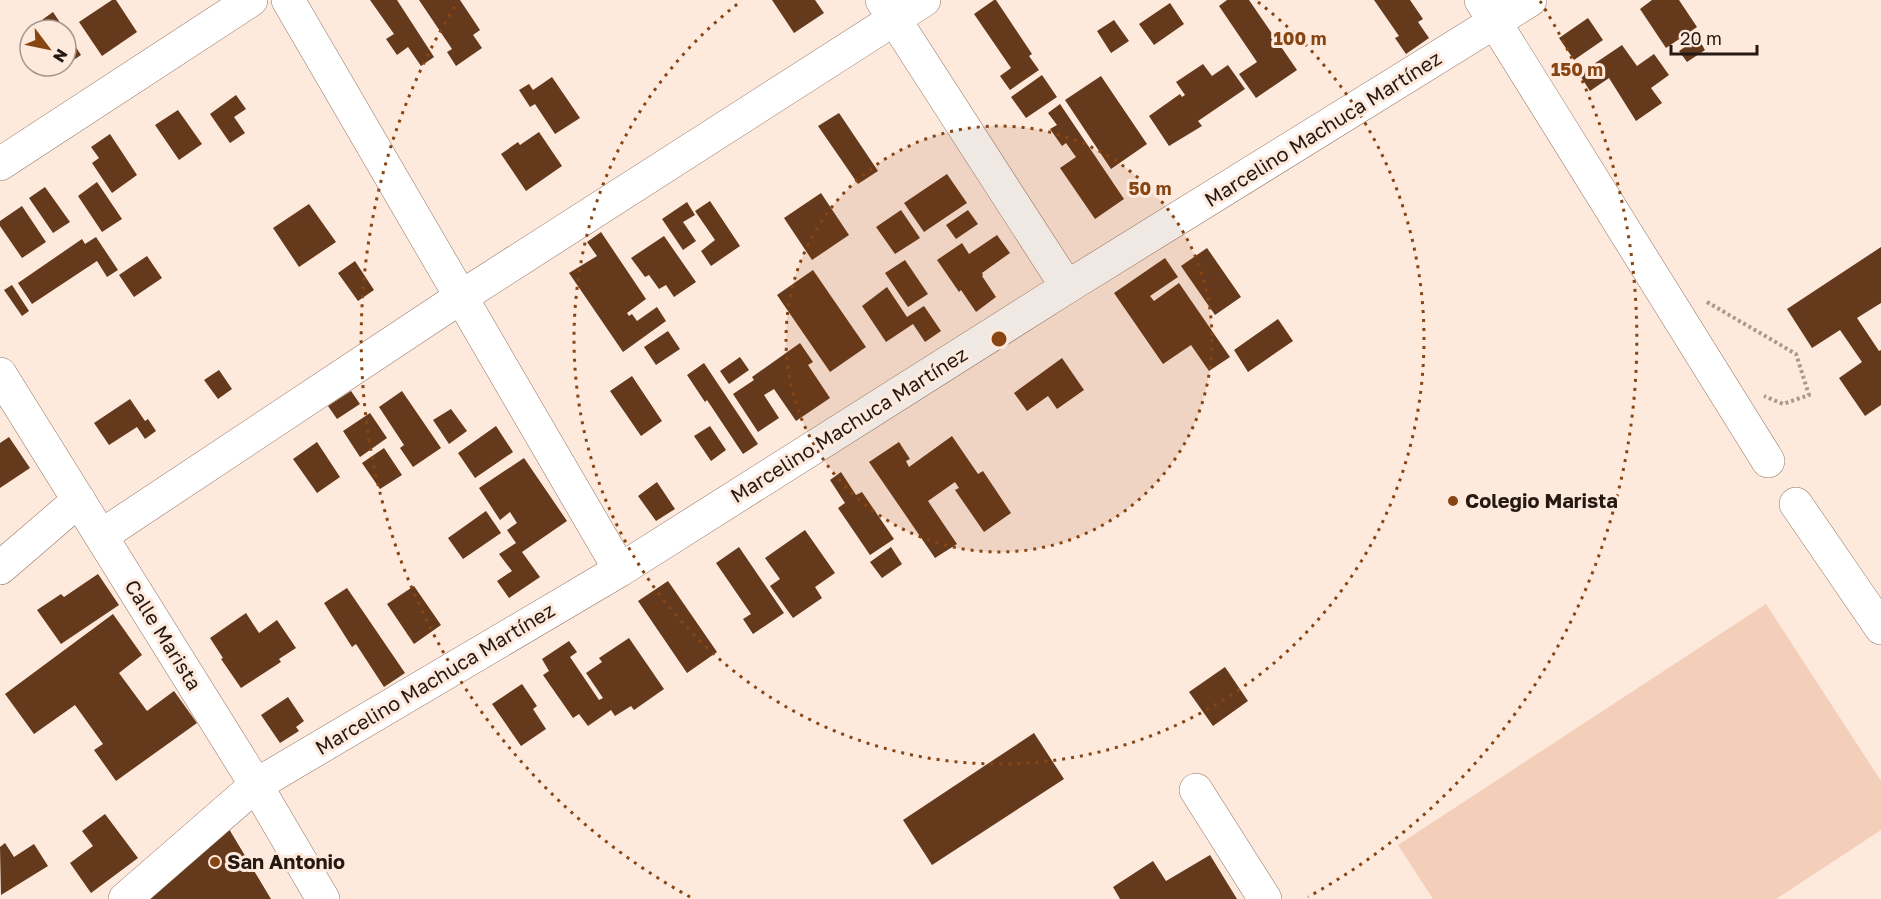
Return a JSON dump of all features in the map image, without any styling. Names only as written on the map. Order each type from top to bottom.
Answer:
[{"type":"street","points":[[0,164],[251,0]]},
{"type":"street","points":[[288,0],[620,570]]},
{"type":"street","points":[[101,536],[888,10],[924,0]]},
{"type":"street","name":"Marcelino Machuca Martínez","points":[[125,899],[256,785],[620,570],[1067,287],[1488,11],[1530,0]]},
{"type":"street","points":[[888,10],[1067,287]]},
{"type":"street","points":[[1488,11],[1768,461]]},
{"type":"street","name":"Calle Marista","points":[[0,374],[256,785],[323,899]]},
{"type":"street","points":[[0,568],[79,500]]},
{"type":"street","points":[[1796,504],[1881,628]]},
{"type":"street","points":[[1196,790],[1265,899]]},
{"type":"path","points":[[1706,302],[1796,354],[1809,394],[1783,404],[1755,392]]},
{"type":"shaded area","points":[[1766,604],[1881,781],[1881,830],[1776,899],[1433,899],[1398,845]]},
{"type":"building","points":[[112,0],[116,0],[137,32],[102,56],[79,22]]},
{"type":"building","points":[[370,0],[397,0],[434,57],[421,66],[408,47],[397,55],[386,39],[394,34]]},
{"type":"building","points":[[419,0],[460,0],[480,30],[473,35],[482,48],[456,66],[447,52],[452,49]]},
{"type":"building","points":[[772,0],[815,0],[824,13],[794,33]]},
{"type":"building","points":[[994,0],[1032,54],[1029,56],[1039,70],[1010,90],[1000,76],[1011,68],[974,14]]},
{"type":"building","points":[[1227,0],[1249,0],[1297,70],[1256,98],[1239,74],[1257,62],[1219,6]]},
{"type":"building","points":[[1374,0],[1410,0],[1423,19],[1418,22],[1429,38],[1406,54],[1395,38],[1399,36]]},
{"type":"building","points":[[1652,0],[1679,0],[1697,27],[1666,48],[1640,9]]},
{"type":"building","points":[[1170,3],[1184,24],[1154,45],[1139,24]]},
{"type":"building","points":[[53,12],[57,18],[45,18]]},
{"type":"building","points":[[1588,18],[1603,40],[1574,60],[1559,38]]},
{"type":"building","points":[[1114,20],[1129,41],[1111,53],[1097,31]]},
{"type":"building","points":[[1698,38],[1705,50],[1687,62],[1679,51]]},
{"type":"building","points":[[1622,45],[1637,66],[1654,54],[1669,75],[1651,88],[1662,103],[1636,121],[1609,78],[1590,91],[1579,74]]},
{"type":"building","points":[[1203,64],[1212,76],[1228,65],[1245,89],[1198,121],[1202,126],[1169,146],[1149,116],[1180,94],[1182,97],[1185,95],[1176,82]]},
{"type":"building","points":[[1042,75],[1057,97],[1026,118],[1011,97]]},
{"type":"building","points":[[1101,76],[1147,144],[1111,169],[1065,100]]},
{"type":"building","points":[[552,77],[580,118],[555,134],[535,104],[530,107],[519,90],[529,84],[533,90]]},
{"type":"building","points":[[236,95],[246,109],[234,117],[245,133],[230,143],[210,114]]},
{"type":"building","points":[[1060,104],[1124,199],[1095,219],[1060,168],[1076,157],[1066,143],[1062,146],[1050,129],[1057,125],[1048,113]]},
{"type":"building","points":[[178,110],[202,144],[179,160],[155,125]]},
{"type":"building","points":[[839,113],[878,171],[858,184],[818,126]]},
{"type":"building","points":[[539,132],[562,166],[526,191],[501,154],[518,142],[520,145]]},
{"type":"building","points":[[110,134],[137,175],[112,193],[92,163],[99,158],[91,147]]},
{"type":"building","points":[[947,174],[967,203],[924,232],[904,203]]},
{"type":"building","points":[[97,182],[122,219],[102,232],[78,196]]},
{"type":"building","points":[[45,187],[70,222],[53,233],[29,198]]},
{"type":"building","points":[[821,193],[849,235],[812,260],[784,218]]},
{"type":"building","points":[[710,201],[740,246],[711,266],[701,251],[715,240],[695,211]]},
{"type":"building","points":[[687,202],[695,215],[683,222],[696,241],[683,250],[662,219]]},
{"type":"building","points":[[309,204],[336,242],[299,267],[273,228]]},
{"type":"building","points":[[22,206],[46,242],[22,258],[0,226],[0,221]]},
{"type":"building","points":[[901,210],[920,238],[895,254],[876,227]]},
{"type":"building","points":[[968,210],[978,224],[956,239],[946,225]]},
{"type":"building","points":[[601,232],[646,299],[627,313],[629,316],[632,314],[637,321],[657,307],[666,321],[623,352],[569,273],[597,256],[587,242]]},
{"type":"building","points":[[997,235],[1010,253],[982,273],[996,297],[976,312],[937,260],[962,243],[969,254]]},
{"type":"building","points":[[664,236],[696,282],[674,297],[666,285],[659,289],[649,275],[645,277],[631,258]]},
{"type":"building","points":[[96,237],[118,270],[107,277],[97,261],[32,304],[18,283],[82,239],[85,244]]},
{"type":"building","points":[[1881,247],[1881,303],[1857,318],[1879,351],[1881,350],[1881,405],[1865,416],[1839,378],[1862,362],[1840,330],[1812,348],[1787,309]]},
{"type":"building","points":[[1207,248],[1241,297],[1215,315],[1181,266]]},
{"type":"building","points":[[147,256],[162,278],[134,297],[119,275]]},
{"type":"building","points":[[1165,258],[1178,277],[1150,296],[1154,301],[1179,283],[1230,357],[1209,371],[1191,345],[1163,364],[1114,293]]},
{"type":"building","points":[[905,260],[928,294],[908,307],[885,273]]},
{"type":"building","points":[[355,261],[374,290],[358,301],[338,273]]},
{"type":"building","points":[[813,270],[866,347],[830,372],[777,295]]},
{"type":"building","points":[[12,285],[29,311],[22,316],[4,290]]},
{"type":"building","points":[[887,287],[907,317],[924,306],[941,331],[925,342],[913,324],[886,342],[862,306]]},
{"type":"building","points":[[1278,319],[1293,341],[1248,372],[1234,350]]},
{"type":"building","points":[[668,331],[680,349],[656,365],[644,347]]},
{"type":"building","points":[[800,343],[813,362],[808,365],[830,398],[796,421],[774,389],[764,395],[779,418],[758,432],[733,394],[754,380],[752,377]]},
{"type":"building","points":[[740,357],[749,370],[729,384],[720,371]]},
{"type":"building","points":[[1062,358],[1084,390],[1057,409],[1048,396],[1027,411],[1014,393]]},
{"type":"building","points":[[704,363],[758,444],[743,454],[707,400],[705,402],[687,375]]},
{"type":"building","points":[[219,370],[232,389],[218,399],[204,380]]},
{"type":"building","points":[[632,376],[662,421],[641,436],[610,391]]},
{"type":"building","points":[[351,391],[360,404],[337,419],[328,406]]},
{"type":"building","points":[[402,391],[441,448],[413,467],[400,448],[404,445],[379,407]]},
{"type":"building","points":[[130,399],[145,421],[148,419],[156,431],[145,439],[137,427],[109,445],[94,423]]},
{"type":"building","points":[[451,409],[467,431],[449,444],[433,420]]},
{"type":"building","points":[[370,413],[387,438],[360,457],[343,431]]},
{"type":"building","points":[[496,426],[513,452],[475,478],[458,453]]},
{"type":"building","points":[[710,426],[726,450],[711,461],[694,436]]},
{"type":"building","points":[[952,436],[978,474],[983,471],[1011,513],[984,532],[955,490],[959,488],[955,482],[928,501],[957,544],[935,558],[869,462],[899,442],[910,459],[906,461],[909,467]]},
{"type":"building","points":[[9,437],[30,468],[0,488],[0,443]]},
{"type":"building","points":[[317,442],[340,477],[317,493],[293,459]]},
{"type":"building","points":[[384,448],[402,475],[380,489],[362,463]]},
{"type":"building","points":[[524,458],[567,521],[522,552],[540,577],[509,598],[497,581],[512,571],[499,554],[516,543],[507,530],[517,523],[510,512],[500,520],[479,488]]},
{"type":"building","points":[[841,472],[856,495],[862,492],[894,539],[870,555],[838,508],[845,503],[830,480]]},
{"type":"building","points":[[657,482],[675,509],[656,521],[638,496]]},
{"type":"building","points":[[486,511],[501,533],[463,559],[448,538]]},
{"type":"building","points":[[805,530],[835,573],[815,587],[822,598],[793,618],[770,586],[780,579],[765,558]]},
{"type":"building","points":[[739,547],[784,613],[753,634],[743,619],[751,614],[716,563]]},
{"type":"building","points":[[891,547],[902,564],[882,578],[870,562]]},
{"type":"building","points":[[98,574],[119,605],[61,644],[37,610],[61,594],[64,597]]},
{"type":"building","points":[[668,581],[717,652],[687,673],[638,601]]},
{"type":"building","points":[[414,586],[441,625],[414,644],[387,604]]},
{"type":"building","points":[[347,588],[405,673],[384,687],[356,644],[352,647],[324,603]]},
{"type":"building","points":[[246,613],[259,633],[277,620],[296,648],[279,659],[281,662],[241,688],[210,638]]},
{"type":"building","points":[[113,614],[142,655],[119,673],[147,711],[174,691],[197,723],[116,781],[94,750],[103,744],[75,705],[34,734],[5,694]]},
{"type":"building","points":[[629,638],[664,689],[634,710],[631,706],[615,716],[611,710],[588,726],[579,714],[573,718],[543,675],[549,671],[542,659],[569,641],[577,652],[570,657],[599,700],[603,698],[586,673],[602,662],[599,658]]},
{"type":"building","points":[[1225,667],[1248,701],[1213,726],[1189,692]]},
{"type":"building","points":[[522,684],[537,706],[533,709],[546,729],[521,746],[492,704]]},
{"type":"building","points":[[288,697],[304,721],[296,727],[299,731],[280,743],[261,715]]},
{"type":"building","points":[[1034,733],[1064,779],[932,865],[903,820]]},
{"type":"building","points":[[105,814],[138,858],[91,893],[70,863],[93,846],[82,831]]},
{"type":"building","name":"San Antonio","points":[[226,824],[271,899],[139,899]]},
{"type":"building","points":[[5,843],[14,857],[34,844],[48,866],[1,895],[0,847]]},
{"type":"building","points":[[1210,855],[1237,899],[1120,899],[1113,887],[1153,861],[1166,881]]},
{"type":"place","name":"Colegio Marista","points":[[1453,501]]},
{"type":"place","name":"San Antonio","points":[[215,862]]}]
